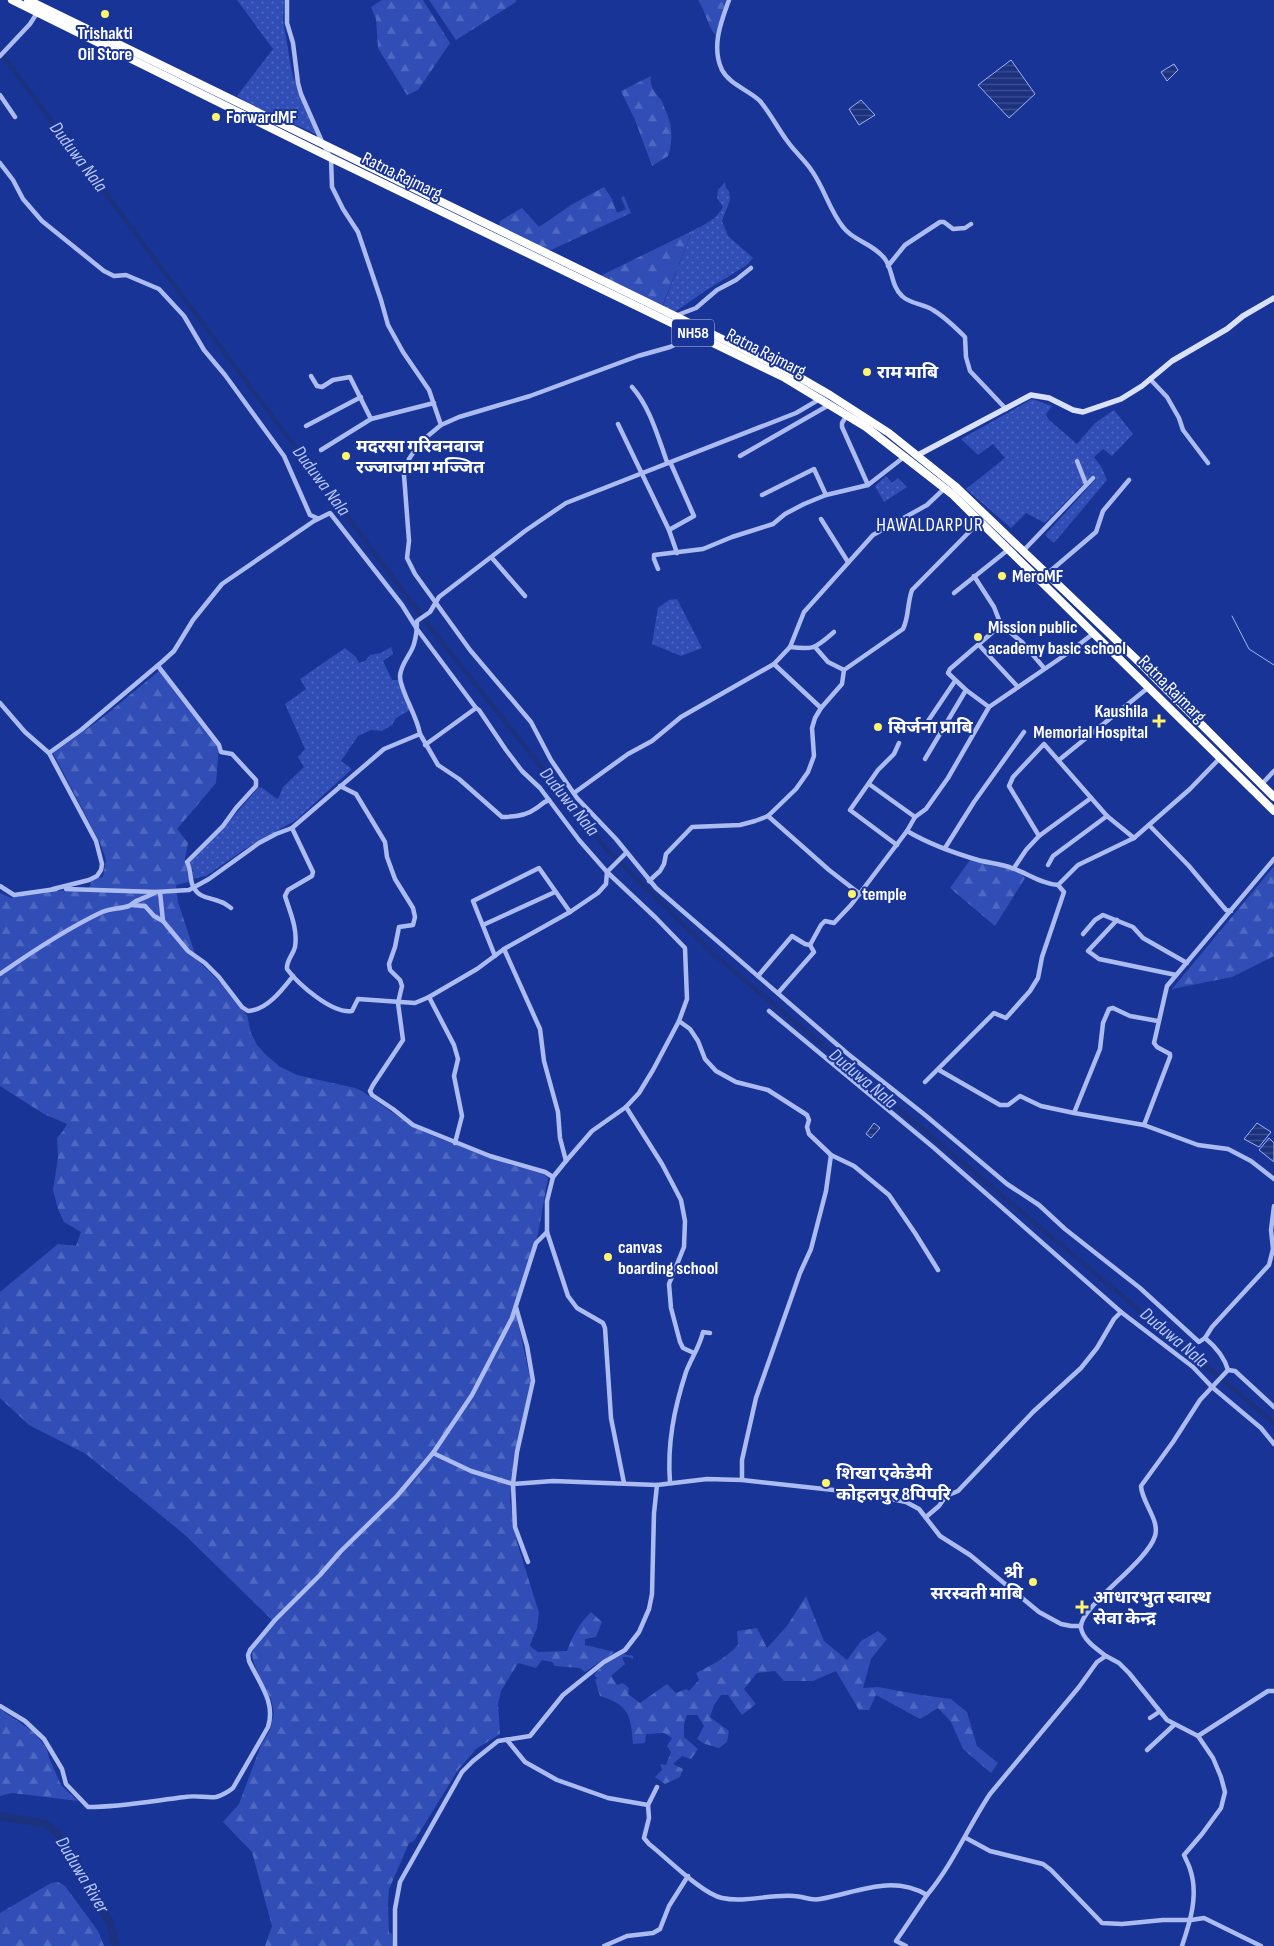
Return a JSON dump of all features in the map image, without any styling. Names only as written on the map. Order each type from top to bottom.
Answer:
[{"type":"highway","name":"Ratna Rajmarg","points":[[12,0],[331,158],[785,378],[821,398],[907,457],[945,488],[1274,811]]},
{"type":"highway","name":"Ratna Rajmarg","points":[[28,0],[799,377],[874,423],[918,455],[955,486],[1024,550],[1274,798]]},
{"type":"street","points":[[288,0],[287,22],[293,43],[298,83],[323,144],[331,158],[332,187],[358,232],[379,292],[388,325],[403,352],[429,390],[441,425]]},
{"type":"street","points":[[729,0],[718,36],[717,48],[722,70],[731,80],[758,100],[771,116],[787,141],[812,170],[842,226],[849,234],[875,248],[884,257],[892,280],[903,297],[932,309],[950,322],[965,337],[966,358],[970,371],[1006,409]]},
{"type":"street","points":[[0,56],[30,24],[37,13]]},
{"type":"street","points":[[0,95],[15,118]]},
{"type":"street","points":[[0,163],[13,180],[23,199],[42,222],[97,266],[114,276],[126,275],[152,285],[164,294],[184,316],[204,350],[225,375],[284,456],[310,515],[317,518]]},
{"type":"street","points":[[888,266],[904,245],[940,222],[944,222],[953,229],[965,228],[971,224]]},
{"type":"street","points":[[674,316],[696,308],[717,290],[736,280],[751,268]]},
{"type":"street","points":[[658,569],[654,555],[703,549],[732,537],[773,524],[785,514],[826,495],[868,485],[907,457],[918,455],[1031,395],[1040,395],[1073,410],[1083,412],[1121,399],[1172,361],[1274,298]]},
{"type":"street","points":[[692,333],[684,340],[670,347],[638,356],[530,396],[460,416],[441,425],[423,440],[409,459],[404,475],[410,541],[407,558],[415,574],[470,650],[531,722],[551,760],[590,814],[616,839],[649,881],[778,993],[1007,1184],[1039,1205],[1065,1229],[1140,1288],[1199,1342],[1205,1338],[1212,1327],[1269,1265],[1273,1249],[1271,1230],[1274,1206]]},
{"type":"street","points":[[311,376],[317,386],[322,387],[334,380],[350,378],[371,419]]},
{"type":"street","points":[[1150,378],[1167,397],[1180,418],[1183,430],[1208,463]]},
{"type":"street","points":[[632,387],[640,395],[668,463],[671,464],[694,516],[669,530]]},
{"type":"street","points":[[306,426],[361,397]]},
{"type":"street","points":[[549,800],[520,816],[502,817],[459,779],[438,765],[420,734],[400,674],[403,664],[414,645],[418,621],[430,612],[435,602],[526,531],[566,504],[796,413],[821,398]]},
{"type":"street","points":[[321,450],[371,419],[434,403]]},
{"type":"street","points":[[740,456],[830,404]]},
{"type":"street","points":[[847,415],[842,427],[868,485]]},
{"type":"street","points":[[618,424],[669,530],[677,553]]},
{"type":"street","points":[[1077,461],[1086,484]]},
{"type":"street","points":[[762,495],[814,469],[826,495]]},
{"type":"street","points":[[1024,550],[1093,478]]},
{"type":"street","points":[[1048,573],[1096,532],[1103,511],[1129,480]]},
{"type":"street","points":[[574,792],[628,754],[652,741],[681,717],[774,664],[790,648],[804,612],[873,536],[927,505],[945,488]]},
{"type":"street","points":[[49,753],[82,730],[158,666],[174,650],[193,620],[222,584],[317,518],[330,512],[402,606],[417,630],[476,708],[486,718],[522,771],[540,788],[564,822],[608,872],[685,948],[687,999],[679,1021],[654,1070],[639,1093],[626,1106],[592,1131],[553,1176],[547,1201],[547,1232],[568,1296],[577,1308],[603,1323],[605,1328],[610,1418],[624,1483]]},
{"type":"street","points":[[821,519],[848,562]]},
{"type":"street","points":[[649,881],[660,871],[666,854],[692,827],[740,825],[768,816],[796,789],[808,772],[814,756],[812,728],[821,708],[842,684],[844,670],[903,629],[908,620],[908,602],[912,590],[980,521]]},
{"type":"street","points":[[954,592],[1009,549]]},
{"type":"street","points":[[492,558],[525,596]]},
{"type":"street","points":[[974,576],[994,607],[1001,625],[1022,642],[1044,668]]},
{"type":"street","points":[[989,707],[955,681],[948,673],[1001,625]]},
{"type":"street","points":[[790,648],[815,648],[834,632]]},
{"type":"street","points":[[810,945],[821,925],[825,921],[834,923],[860,894],[907,831],[915,817],[926,809],[948,778],[989,707],[1094,633]]},
{"type":"street","points":[[979,645],[1018,687]]},
{"type":"street","points":[[815,648],[828,662],[844,670]]},
{"type":"street","points":[[774,664],[821,708]]},
{"type":"street","points":[[158,666],[219,744],[221,752],[232,754],[256,780],[256,786],[223,826],[188,860],[194,888],[202,896],[221,902],[231,908]]},
{"type":"street","points":[[926,724],[955,681]]},
{"type":"street","points":[[1059,760],[1149,687]]},
{"type":"street","points":[[925,759],[966,690]]},
{"type":"street","points":[[0,703],[25,732],[49,753],[96,841],[102,864],[97,876],[53,890]]},
{"type":"street","points":[[425,745],[476,708]]},
{"type":"street","points":[[945,848],[974,802],[1024,732]]},
{"type":"street","points":[[0,886],[14,895],[78,888],[158,892],[189,890],[259,843],[292,828],[384,750],[420,734]]},
{"type":"street","points":[[897,845],[850,810],[878,770],[894,754],[899,743]]},
{"type":"street","points":[[1039,836],[1009,786],[1012,777],[1044,744],[1107,816],[1134,838]]},
{"type":"street","points":[[1058,885],[1078,865],[1134,838],[1220,758]]},
{"type":"street","points":[[1261,785],[1274,771]]},
{"type":"street","points":[[869,784],[915,817]]},
{"type":"street","points":[[340,786],[356,794],[363,803],[385,842],[387,857],[395,879],[414,908],[415,917],[413,925],[399,927],[395,948],[389,964],[390,970],[400,980],[402,986],[398,1003],[403,1040],[370,1091],[372,1095],[413,1125],[455,1143],[553,1176]]},
{"type":"street","points":[[1014,868],[1026,850],[1039,836],[1091,798]]},
{"type":"street","points":[[768,816],[860,894]]},
{"type":"street","points":[[1048,865],[1053,856],[1107,816]]},
{"type":"street","points":[[1149,825],[1189,866],[1226,910],[1231,911]]},
{"type":"street","points":[[292,828],[313,872],[312,876],[288,890],[284,896],[295,931],[294,950],[286,966],[292,976],[306,989],[343,1012],[352,1011],[358,999],[415,1003],[429,997],[477,969],[504,949],[570,912],[598,893],[606,884],[608,872],[612,866],[626,853]]},
{"type":"street","points":[[907,831],[922,840],[977,860],[1014,868],[1044,883],[1058,885],[1064,892],[1056,912],[1042,957],[1038,978],[1034,986],[1006,1018],[994,1013],[925,1082]]},
{"type":"street","points":[[1144,1125],[1170,1057],[1170,1054],[1156,1047],[1154,1043],[1168,986],[1274,859]]},
{"type":"street","points":[[495,956],[473,901],[538,868],[570,912]]},
{"type":"street","points":[[0,974],[49,940],[88,919],[105,911],[131,905],[158,892]]},
{"type":"street","points":[[158,892],[162,921]]},
{"type":"street","points":[[483,926],[555,892]]},
{"type":"street","points":[[131,905],[145,906],[154,916],[162,921],[188,951],[214,972],[242,1007],[248,1011],[259,1008],[271,1001],[292,976]]},
{"type":"street","points":[[1083,934],[1103,914],[1133,927],[1143,938],[1187,963]]},
{"type":"street","points":[[1117,920],[1088,951],[1099,959],[1176,975]]},
{"type":"street","points":[[758,976],[792,936],[810,945],[814,952],[778,993]]},
{"type":"street","points":[[504,949],[540,1029],[544,1061],[558,1112],[560,1138],[566,1161]]},
{"type":"street","points":[[429,997],[454,1045],[458,1059],[454,1076],[462,1116],[455,1143]]},
{"type":"street","points":[[1074,1113],[1100,1049],[1103,1024],[1109,1009],[1113,1008],[1130,1016],[1158,1021]]},
{"type":"street","points":[[769,1011],[933,1147],[1121,1312],[1193,1367],[1261,1428],[1274,1444]]},
{"type":"street","points":[[679,1021],[690,1030],[698,1041],[705,1059],[716,1071],[736,1082],[768,1090],[807,1115],[809,1134],[831,1156],[854,1166],[889,1195],[938,1270]]},
{"type":"street","points":[[938,1070],[1000,1105],[1008,1105],[1020,1096],[1041,1106],[1144,1125],[1198,1145],[1228,1149],[1251,1161],[1274,1179]]},
{"type":"street","points":[[626,1106],[662,1164],[681,1200],[685,1221],[684,1247],[669,1284],[680,1342],[683,1348],[694,1353]]},
{"type":"street","points":[[742,1480],[742,1460],[756,1398],[811,1249],[826,1191],[831,1156]]},
{"type":"street","points":[[0,1706],[25,1721],[44,1739],[62,1769],[66,1784],[88,1807],[167,1801],[185,1797],[215,1797],[226,1794],[233,1788],[268,1727],[271,1718],[269,1700],[249,1661],[248,1655],[250,1650],[275,1620],[397,1496],[433,1453],[472,1395],[516,1308],[536,1243],[547,1232]]},
{"type":"street","points":[[516,1308],[527,1346],[533,1381],[517,1452],[513,1484],[515,1527],[528,1562]]},
{"type":"street","points":[[926,1517],[939,1506],[946,1496],[958,1491],[1033,1412],[1081,1368],[1097,1348],[1114,1319],[1121,1312]]},
{"type":"street","points":[[670,1483],[669,1467],[672,1421],[687,1370],[703,1332],[710,1333]]},
{"type":"street","points":[[1205,1338],[1226,1361],[1228,1370]]},
{"type":"street","points":[[1182,1946],[1194,1908],[1193,1882],[1184,1855],[1217,1814],[1225,1792],[1221,1777],[1213,1758],[1198,1736],[1174,1725],[1159,1712],[1120,1663],[1106,1656],[1083,1636],[1080,1626],[1089,1609],[1132,1568],[1153,1542],[1157,1527],[1141,1493],[1141,1486],[1200,1400],[1228,1370]]},
{"type":"street","points":[[1228,1370],[1235,1371],[1274,1407]]},
{"type":"street","points":[[433,1453],[472,1471],[513,1484],[553,1481],[657,1485],[707,1479],[742,1480],[861,1493],[906,1502],[919,1509],[940,1536],[970,1555],[1039,1612],[1061,1624],[1080,1626]]},
{"type":"street","points":[[395,1946],[395,1909],[400,1882],[462,1772],[498,1742],[530,1736],[563,1695],[604,1662],[625,1650],[638,1632],[649,1609],[652,1594],[654,1513],[657,1485]]},
{"type":"street","points":[[906,1946],[896,1941],[966,1838],[978,1812],[990,1794],[1079,1687],[1096,1662],[1106,1656]]},
{"type":"street","points":[[1198,1736],[1268,1691],[1274,1691]]},
{"type":"street","points":[[1150,1718],[1159,1712]]},
{"type":"street","points":[[1148,1750],[1174,1725]]},
{"type":"street","points":[[507,1740],[525,1762],[557,1780],[608,1798],[648,1805]]},
{"type":"street","points":[[658,1788],[648,1805],[649,1818],[644,1838],[688,1876],[721,1898],[748,1899],[795,1896],[813,1900],[880,1885],[899,1885],[913,1888],[926,1895]]},
{"type":"street","points":[[966,1838],[990,1851],[1043,1864],[1102,1923],[1122,1924],[1204,1918],[1262,1946]]},
{"type":"street","points":[[604,1946],[627,1936],[653,1933],[660,1929],[668,1906],[688,1876]]},
{"type":"green space","points":[[237,0],[284,0],[283,20],[292,73],[318,135],[254,106],[237,96],[273,49]]},
{"type":"green space","points":[[382,0],[423,0],[450,43],[418,90],[407,95],[378,48],[376,19],[371,7]]},
{"type":"green space","points":[[429,0],[516,0],[516,2],[456,40]]},
{"type":"green space","points":[[698,0],[726,0],[716,36],[703,9]]},
{"type":"green space","points":[[651,76],[652,86],[662,102],[669,119],[671,131],[668,156],[652,166],[635,120],[621,91]]},
{"type":"green space","points":[[725,182],[730,200],[722,221],[728,236],[753,258],[747,265],[675,312],[663,306],[692,231],[714,218],[723,207],[717,198],[718,190]]},
{"type":"green space","points":[[604,187],[612,199],[617,213],[626,209],[621,198],[624,196],[631,213],[551,250],[547,250],[501,228],[499,225],[500,221],[522,208],[539,227],[571,205]]},
{"type":"green space","points":[[692,231],[662,307],[600,276]]},
{"type":"green space","points":[[1032,399],[1052,406],[1046,414],[1048,419],[1077,444],[1095,423],[1114,410],[1133,434],[1112,456],[1103,449],[1094,457],[1102,468],[1107,480],[1054,543],[1045,535],[1096,479],[1093,474],[1045,523],[1026,513],[1011,528],[966,489],[1005,458],[993,444],[978,455],[961,439]]},
{"type":"green space","points":[[886,476],[892,483],[898,478],[907,487],[884,502],[875,486]]},
{"type":"green space","points":[[677,599],[702,648],[681,656],[652,644],[658,608],[669,600]]},
{"type":"green space","points":[[391,647],[393,654],[383,661],[392,680],[398,680],[410,710],[396,718],[392,725],[382,731],[371,730],[358,736],[341,761],[351,770],[296,820],[245,849],[206,876],[192,879],[193,871],[189,862],[191,859],[218,834],[258,788],[262,788],[278,799],[283,787],[304,767],[298,757],[305,749],[285,704],[306,689],[300,679],[345,648],[356,657],[359,663],[365,661],[370,655],[381,653]]},
{"type":"green space","points":[[159,671],[219,746],[216,783],[177,829],[188,843],[185,859],[189,882],[176,885],[178,902],[197,960],[219,981],[247,1015],[251,1033],[257,1045],[279,1066],[297,1075],[355,1088],[410,1125],[435,1137],[506,1163],[543,1174],[548,1178],[538,1234],[516,1312],[531,1383],[514,1457],[510,1501],[517,1542],[539,1613],[537,1628],[530,1645],[538,1652],[567,1651],[577,1630],[591,1612],[602,1622],[596,1637],[585,1639],[585,1645],[615,1652],[585,1672],[580,1668],[555,1666],[552,1662],[542,1660],[536,1668],[518,1663],[501,1691],[498,1704],[500,1734],[476,1749],[458,1770],[414,1841],[409,1843],[389,1889],[389,1933],[392,1934],[393,1946],[265,1946],[272,1926],[252,1852],[223,1822],[239,1804],[261,1745],[270,1730],[274,1713],[271,1699],[259,1677],[252,1652],[275,1623],[185,1535],[86,1454],[29,1425],[0,1398],[0,1292],[58,1244],[76,1246],[81,1232],[64,1222],[53,1190],[58,1157],[57,1138],[67,1124],[44,1114],[0,1086],[0,893],[11,898],[51,891],[89,889],[92,880],[103,877],[106,860],[101,845],[53,753],[102,718]]},
{"type":"green space","points":[[974,859],[987,865],[1017,870],[1025,878],[995,926],[950,888],[970,860]]},
{"type":"green space","points":[[1274,866],[1274,956],[1232,977],[1172,989]]},
{"type":"green space","points":[[806,1596],[824,1641],[847,1660],[861,1641],[878,1631],[887,1639],[871,1659],[863,1688],[878,1687],[951,1699],[967,1712],[977,1746],[998,1763],[991,1773],[963,1749],[951,1722],[938,1708],[920,1719],[876,1695],[869,1710],[859,1710],[836,1671],[813,1681],[784,1681],[775,1671],[757,1673],[744,1689],[756,1704],[742,1715],[728,1695],[721,1695],[714,1705],[710,1717],[729,1731],[727,1742],[719,1748],[705,1744],[697,1739],[704,1726],[697,1715],[687,1715],[684,1724],[684,1737],[698,1749],[691,1759],[682,1756],[673,1764],[683,1769],[680,1777],[665,1784],[655,1777],[662,1770],[660,1764],[666,1765],[671,1752],[667,1746],[672,1738],[664,1733],[646,1734],[645,1743],[633,1744],[627,1712],[617,1703],[600,1696],[595,1680],[597,1678],[594,1675],[597,1671],[623,1654],[633,1656],[633,1659],[622,1657],[625,1664],[611,1676],[617,1685],[623,1683],[629,1688],[628,1694],[640,1703],[667,1684],[676,1693],[686,1689],[689,1691],[699,1680],[696,1673],[724,1657],[738,1645],[737,1631],[757,1628],[767,1648],[787,1626]]},
{"type":"green space","points":[[0,1709],[34,1732],[47,1749],[61,1785],[78,1801],[12,1793],[0,1796]]},
{"type":"green space","points":[[58,1882],[65,1886],[98,1931],[104,1946],[0,1946],[0,1913],[51,1883]]},
{"type":"shaded area","points":[[1011,60],[1035,94],[1009,118],[978,85]]},
{"type":"shaded area","points":[[1174,64],[1178,70],[1167,81],[1161,72]]},
{"type":"shaded area","points":[[861,100],[875,115],[859,125],[849,109]]},
{"type":"shaded area","points":[[874,1123],[880,1128],[871,1138],[866,1134]]},
{"type":"shaded area","points":[[1257,1123],[1271,1132],[1259,1147],[1244,1139]]},
{"type":"shaded area","points":[[1269,1138],[1274,1143],[1274,1162],[1259,1150]]},
{"type":"waterway","name":"Duduwa Nala","points":[[0,52],[429,626],[609,852],[717,957],[1274,1423]]},
{"type":"waterway","points":[[1232,616],[1249,649],[1274,665]]},
{"type":"waterway","name":"Duduwa River","points":[[0,1816],[46,1824],[57,1833],[77,1862],[95,1900],[109,1920],[116,1946]]},
{"type":"place","name":"Trishakti Oil Store","points":[[105,14]]},
{"type":"place","name":"ForwardMF","points":[[216,117]]},
{"type":"place","name":"राम माबि","points":[[867,372]]},
{"type":"place","name":"मदरसा गरिवनवाज रज्जाजामा मज्जित","points":[[346,456]]},
{"type":"place","name":"MeroMF","points":[[1002,576]]},
{"type":"place","name":"Mission public academy basic school","points":[[978,637]]},
{"type":"place","name":"Kaushila Memorial Hospital","points":[[1159,721]]},
{"type":"place","name":"सिर्जना प्राबि","points":[[878,727]]},
{"type":"place","name":"temple","points":[[852,894]]},
{"type":"place","name":"canvas boarding school","points":[[608,1257]]},
{"type":"place","name":"शिखा एकेडेमी कोहलपुर 8पिपरि","points":[[826,1483]]},
{"type":"place","name":"श्री सरस्वती माबि","points":[[1033,1582]]},
{"type":"place","name":"आधारभुत स्वास्थ सेवा केन्द्र","points":[[1082,1607]]},
{"type":"district","name":"HAWALDARPUR","points":[[930,525]]}]
